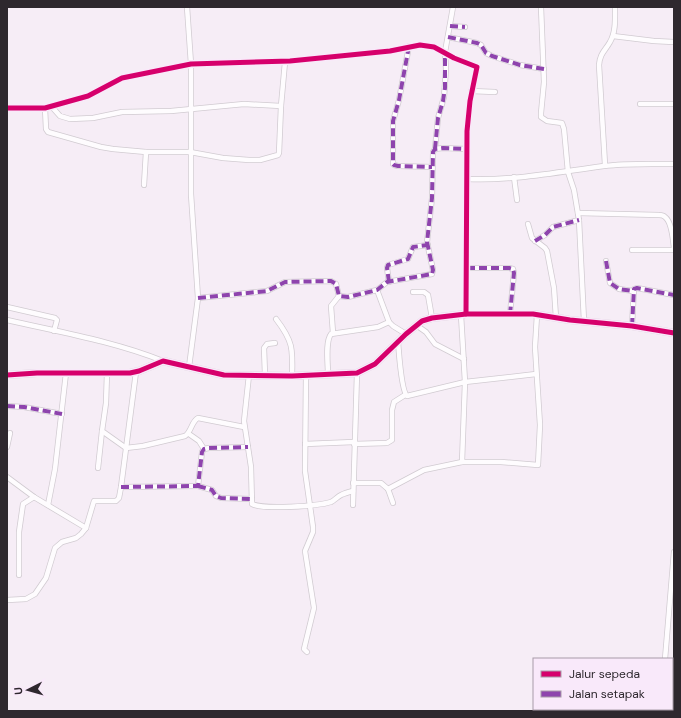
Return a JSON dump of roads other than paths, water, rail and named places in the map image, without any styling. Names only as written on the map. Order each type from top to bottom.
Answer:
[{"type":"street","points":[[187,7],[191,64],[191,194],[198,298],[189,367]]},
{"type":"street","points":[[339,296],[348,297],[377,290],[385,283],[432,273],[433,269],[428,245],[432,198],[432,154],[435,149],[438,118],[445,88],[445,52],[453,7]]},
{"type":"street","points":[[542,7],[544,82],[541,116],[547,121],[563,124],[565,133],[568,172],[574,190],[579,220],[584,321]]},
{"type":"street","points":[[605,166],[599,65],[601,55],[610,43],[612,36],[615,20],[614,7]]},
{"type":"street","points":[[450,26],[465,27]]},
{"type":"street","points":[[612,36],[674,42]]},
{"type":"street","points":[[448,37],[477,43],[486,53],[492,56],[520,65],[544,69]]},
{"type":"street","points":[[7,108],[52,107],[88,96],[119,78],[191,64],[285,62],[390,51],[409,46],[425,45],[434,47],[454,58],[477,67],[471,91],[467,149],[467,268],[463,314],[465,382],[462,462]]},
{"type":"street","points":[[409,46],[400,100],[393,121],[393,164],[398,166],[432,167]]},
{"type":"street","points":[[45,108],[46,129],[49,133],[101,147],[146,152],[190,152],[223,158],[260,160],[278,155],[280,152],[281,106],[285,62]]},
{"type":"street","points":[[471,91],[495,92]]},
{"type":"street","points":[[52,107],[60,116],[70,119],[92,118],[122,112],[191,109],[244,104],[281,106]]},
{"type":"street","points":[[640,104],[674,104]]},
{"type":"street","points":[[435,149],[467,149]]},
{"type":"street","points":[[144,185],[146,152]]},
{"type":"street","points":[[467,179],[493,180],[568,172],[605,166],[674,164]]},
{"type":"street","points":[[514,178],[517,200]]},
{"type":"street","points":[[578,213],[659,215],[665,217],[669,222],[673,233],[674,249],[632,250]]},
{"type":"street","points":[[534,241],[548,233],[553,227],[579,220]]},
{"type":"street","points":[[528,224],[534,241],[542,246],[546,251],[554,288],[556,318]]},
{"type":"street","points":[[389,282],[388,265],[408,259],[413,247],[428,245]]},
{"type":"street","points":[[606,261],[610,283],[619,289],[633,291],[637,288],[674,296]]},
{"type":"street","points":[[467,268],[512,269],[514,273],[510,314]]},
{"type":"street","points":[[198,298],[267,291],[287,282],[334,282],[336,284],[339,296]]},
{"type":"street","points":[[377,290],[389,322],[406,334]]},
{"type":"street","points":[[632,326],[633,291]]},
{"type":"street","points":[[413,292],[424,292],[428,295],[432,318]]},
{"type":"street","points":[[333,333],[331,306],[339,296]]},
{"type":"street","points":[[7,307],[55,318],[56,321],[54,331]]},
{"type":"street","points":[[7,320],[130,350],[163,361],[219,374],[249,376],[357,374],[376,364],[406,334],[422,321],[432,318],[463,314],[537,315],[632,326],[674,333]]},
{"type":"street","points":[[388,489],[424,470],[462,462],[501,462],[538,465],[540,420],[535,348],[537,315]]},
{"type":"street","points":[[276,319],[284,330],[291,344],[292,376]]},
{"type":"street","points":[[328,374],[329,336],[333,333],[378,327],[389,322]]},
{"type":"street","points":[[416,325],[426,332],[435,344],[464,359]]},
{"type":"street","points":[[398,342],[405,395]]},
{"type":"street","points":[[265,375],[264,348],[267,344],[275,343]]},
{"type":"street","points":[[7,375],[136,372],[163,361]]},
{"type":"street","points":[[7,600],[26,599],[35,594],[46,578],[55,548],[62,542],[76,538],[86,528],[94,501],[116,501],[119,498],[122,487],[136,372]]},
{"type":"street","points":[[48,505],[55,469],[66,373]]},
{"type":"street","points":[[98,468],[106,403],[107,373]]},
{"type":"street","points":[[353,505],[357,374]]},
{"type":"street","points":[[305,444],[387,443],[392,440],[392,410],[394,402],[405,395],[465,382],[536,374]]},
{"type":"street","points":[[306,375],[306,477],[311,504],[313,530],[305,551],[314,608],[304,649],[307,652]]},
{"type":"street","points":[[249,376],[244,427],[252,473],[252,504],[258,506],[287,507],[330,502],[353,491]]},
{"type":"street","points":[[7,406],[24,407],[62,414]]},
{"type":"street","points":[[102,431],[126,448],[143,446],[186,436],[189,434],[194,421],[198,418],[244,427]]},
{"type":"street","points":[[7,447],[10,433]]},
{"type":"street","points":[[189,434],[199,440],[204,449]]},
{"type":"street","points":[[204,449],[248,447]]},
{"type":"street","points":[[198,486],[202,452],[204,449]]},
{"type":"street","points":[[7,477],[34,496],[86,528]]},
{"type":"street","points":[[353,483],[381,483],[388,489],[393,503]]},
{"type":"street","points":[[122,487],[198,486],[212,490],[219,497],[252,499]]},
{"type":"street","points":[[19,575],[19,532],[23,504],[34,496]]},
{"type":"street","points":[[666,658],[672,607],[674,552]]}]
